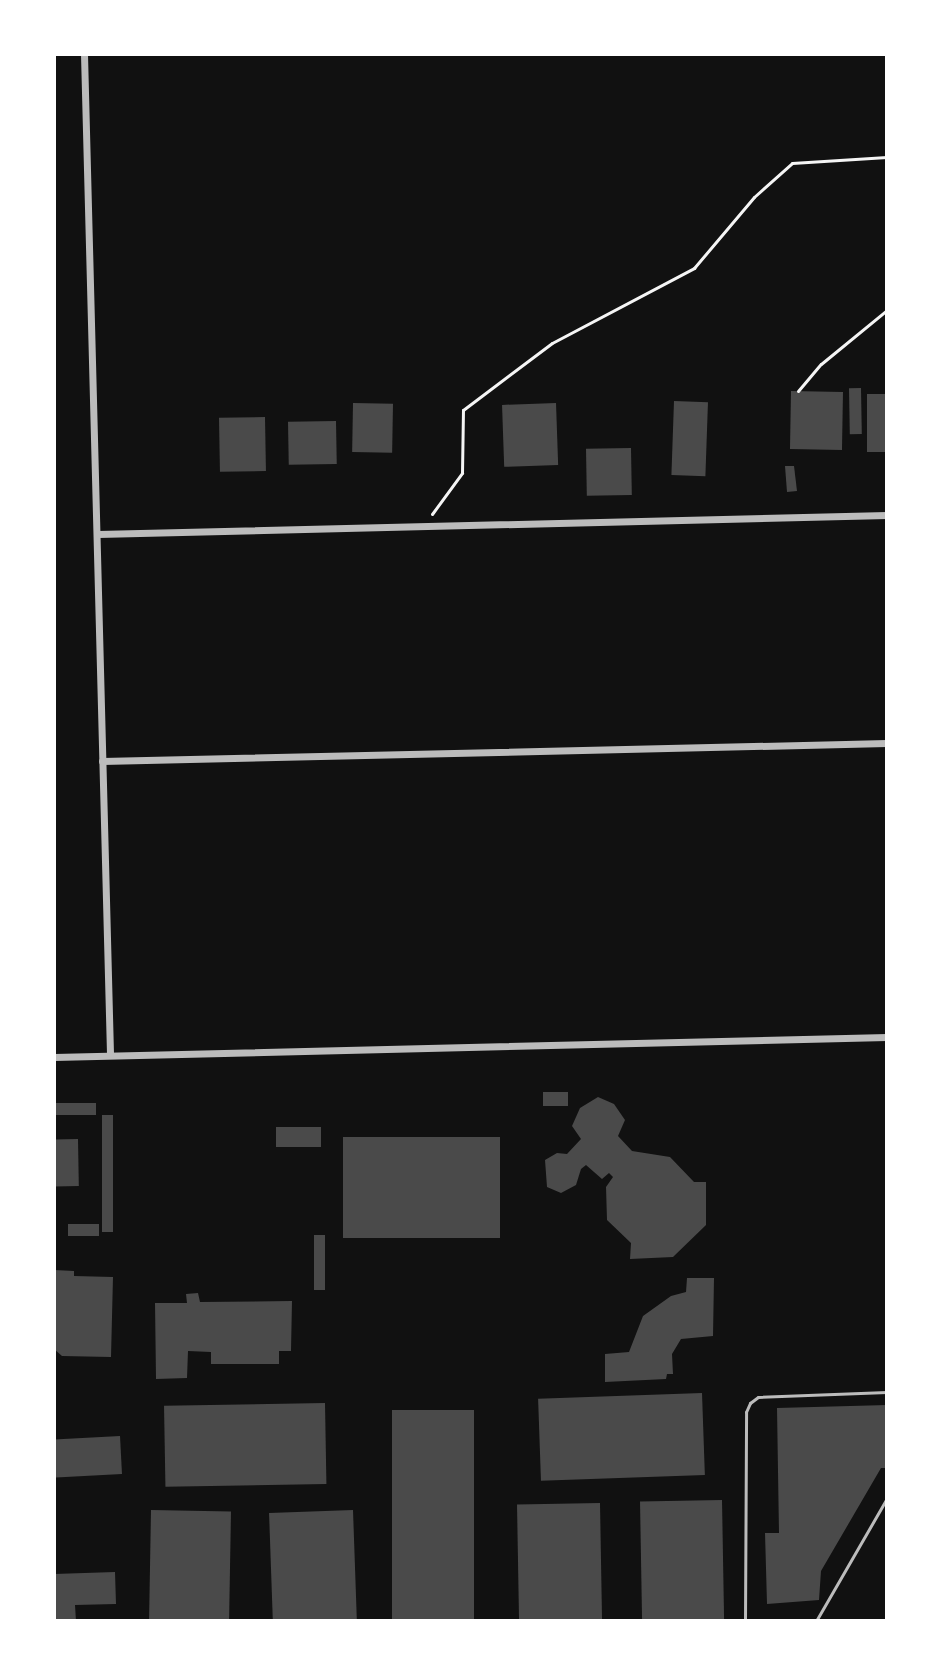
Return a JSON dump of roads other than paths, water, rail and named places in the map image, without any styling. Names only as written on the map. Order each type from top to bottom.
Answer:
[{"type":"street","points":[[84,54],[110,1055]]},
{"type":"street","points":[[98,534],[887,515]]},
{"type":"street","points":[[102,761],[887,743]]},
{"type":"street","points":[[54,1057],[887,1037]]},
{"type":"lane","points":[[745,1621],[746,1412],[750,1403],[758,1397],[887,1392]]},
{"type":"lane","points":[[816,1621],[887,1498]]}]
